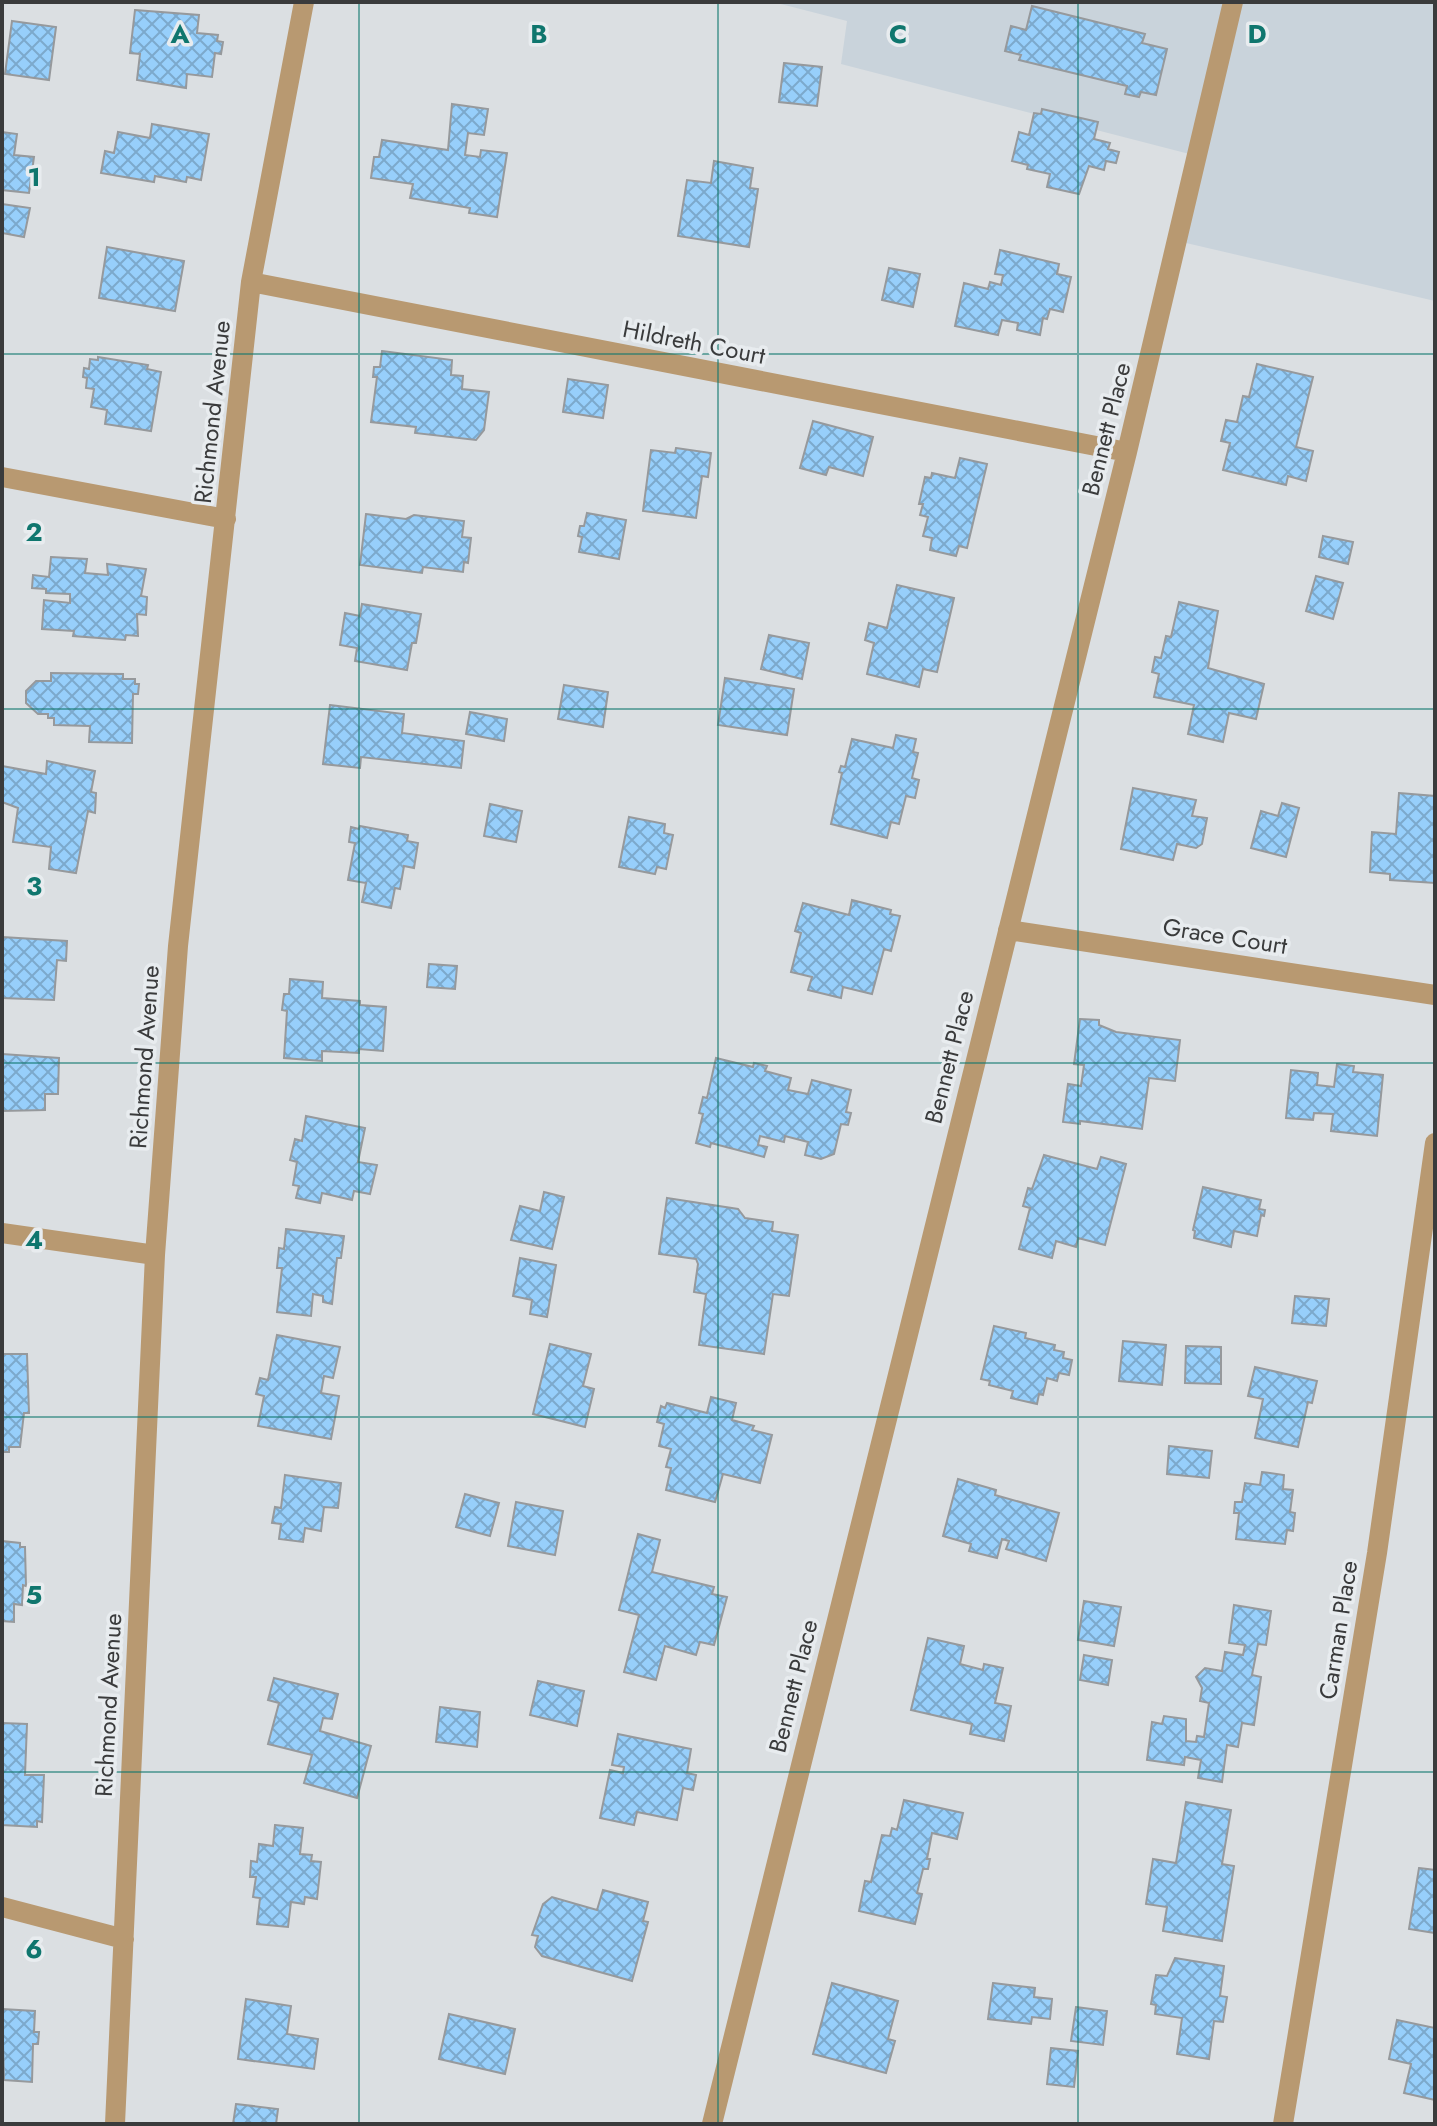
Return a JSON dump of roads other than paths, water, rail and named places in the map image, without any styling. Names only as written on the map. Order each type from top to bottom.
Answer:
[{"type":"street","name":"Richmond Avenue","points":[[115,2124],[155,1255],[178,946],[251,282],[304,2]]},
{"type":"street","name":"Bennett Place","points":[[712,2124],[1127,452],[1233,2]]},
{"type":"street","name":"Hildreth Court","points":[[251,282],[1127,452]]},
{"type":"street","points":[[2,477],[226,519]]},
{"type":"street","name":"Grace Court","points":[[1008,930],[1435,995]]},
{"type":"street","name":"Carman Place","points":[[1283,2124],[1377,1553],[1435,1143]]},
{"type":"street","points":[[2,1233],[155,1255]]},
{"type":"street","points":[[2,1907],[124,1939]]}]
